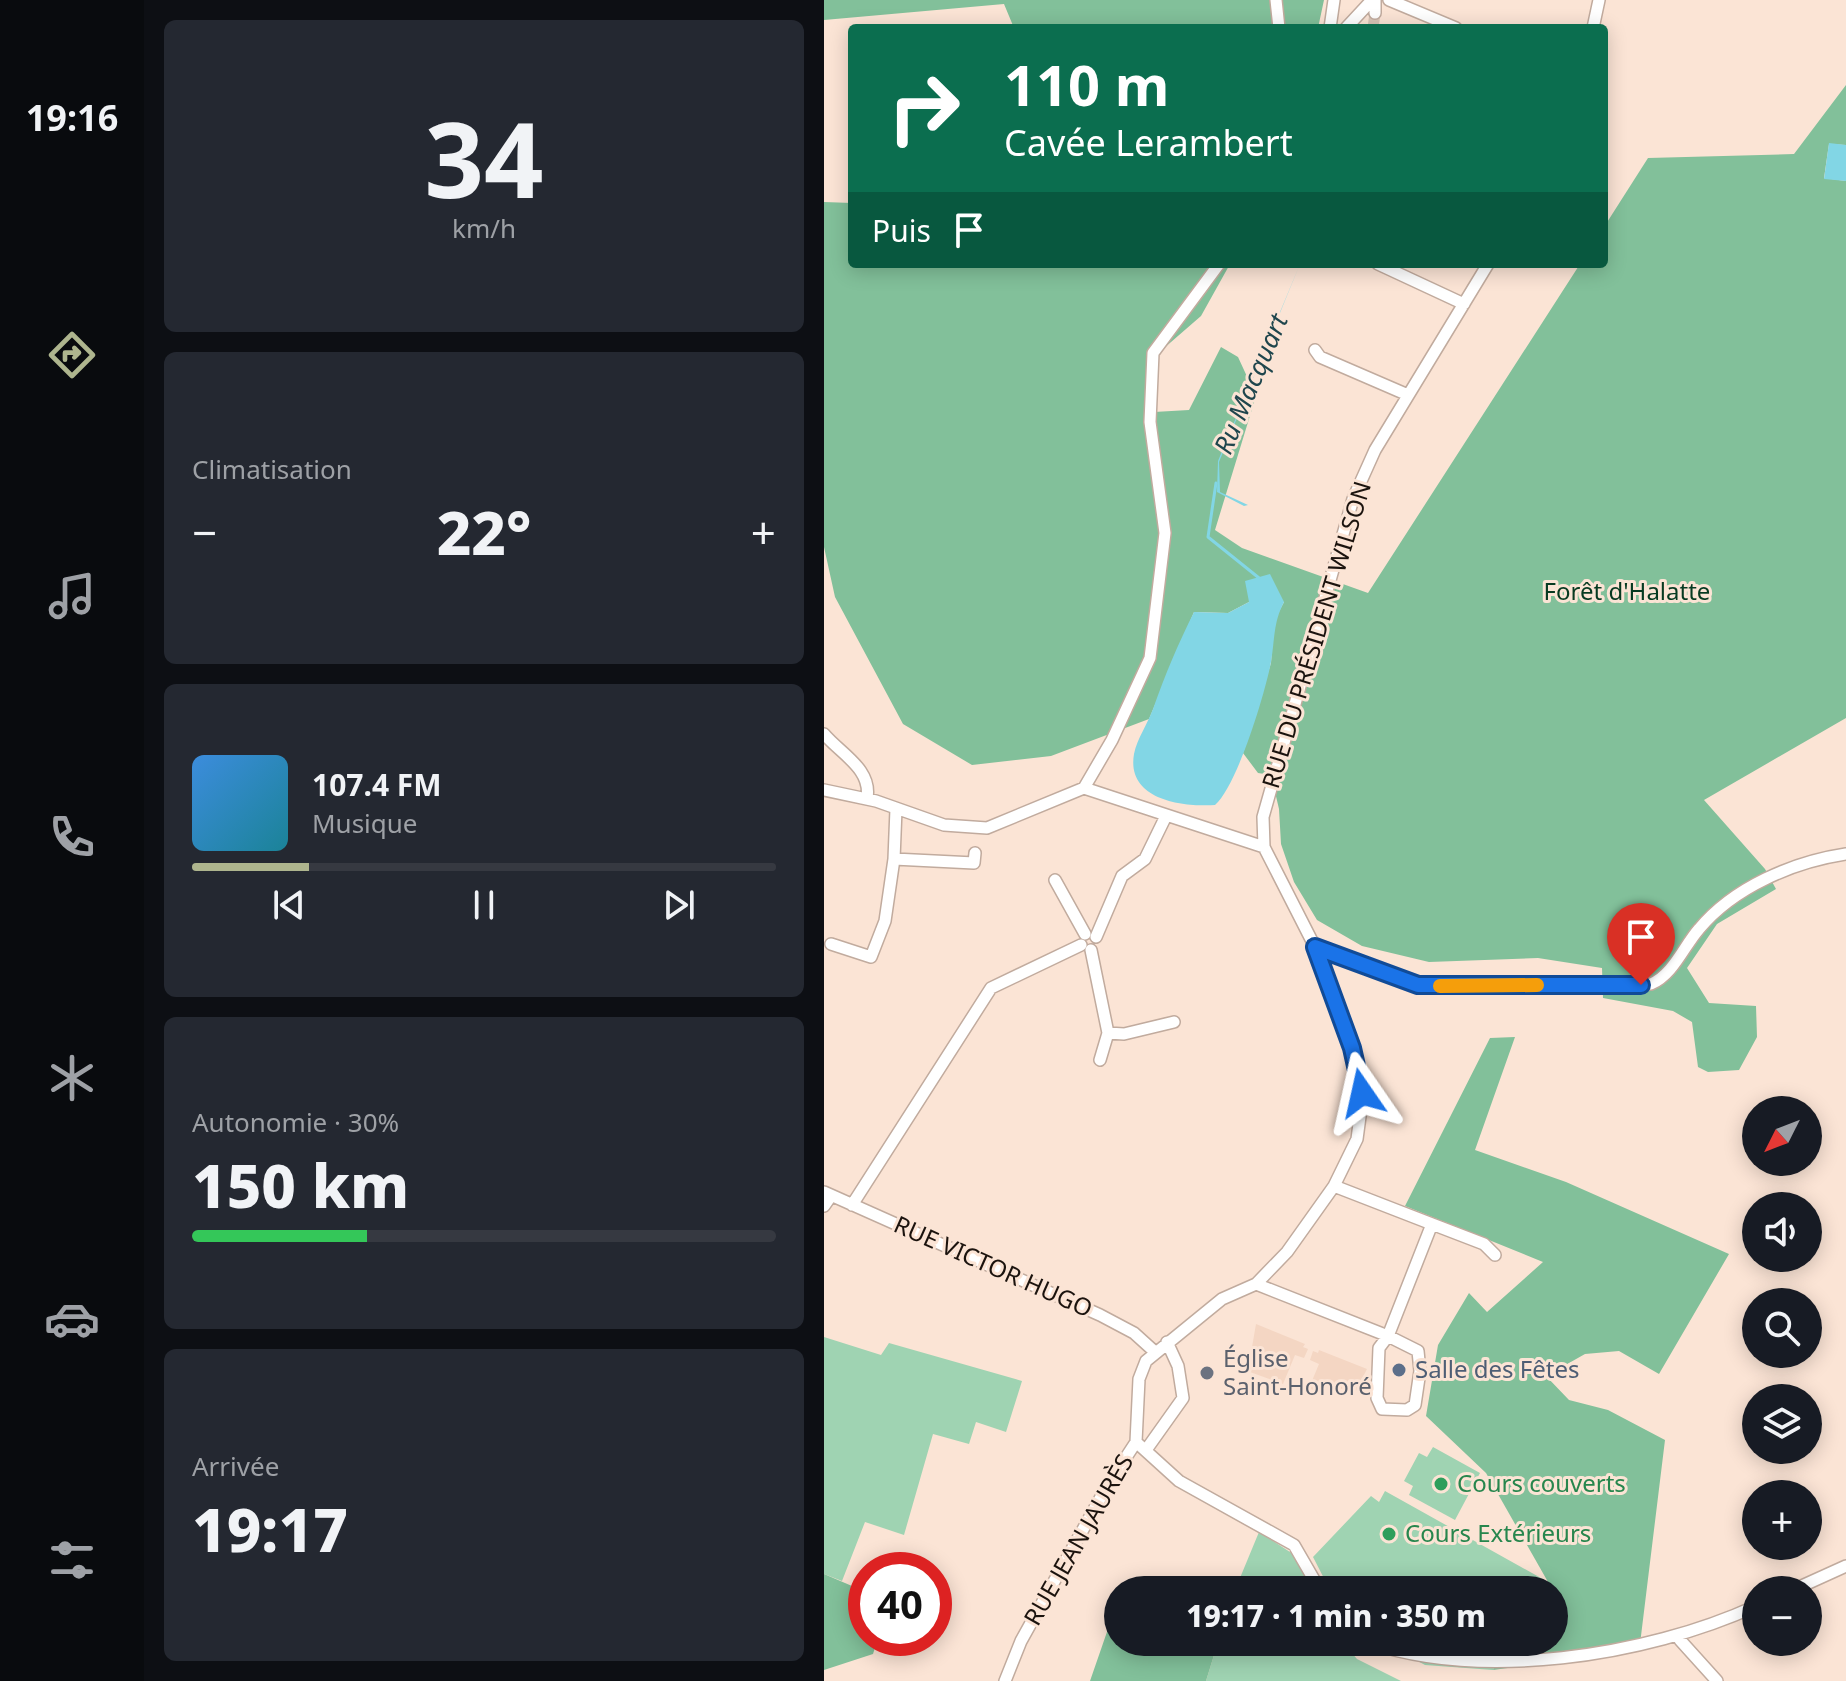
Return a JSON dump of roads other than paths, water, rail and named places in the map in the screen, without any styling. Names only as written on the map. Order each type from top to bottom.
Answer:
[{"type":"street","points":[[1276,0],[1279,24]]},
{"type":"street","points":[[1331,24],[1334,0]]},
{"type":"street","points":[[1389,0],[1447,24]]},
{"type":"street","points":[[1594,24],[1599,0]]},
{"type":"street","points":[[1351,24],[1374,4]]},
{"type":"street","points":[[824,790],[867,798],[944,825],[987,828],[1084,788],[1112,740],[1150,658],[1165,533],[1150,422],[1153,353],[1216,268]]},
{"type":"street","points":[[1387,268],[1464,304]]},
{"type":"street","name":"RUE DU PRÉSIDENT WILSON","points":[[1264,847],[1263,817],[1353,499],[1375,450],[1486,268]]},
{"type":"street","points":[[1315,350],[1320,357],[1408,395]]},
{"type":"street","points":[[824,734],[842,755],[856,763],[869,786],[867,798]]},
{"type":"street","points":[[1084,788],[1264,847],[1315,947],[1352,1048],[1362,1093],[1357,1139],[1334,1186],[1304,1231],[1256,1284],[1222,1299],[1155,1352]]},
{"type":"street","points":[[831,944],[871,957],[885,921],[894,859],[896,809]]},
{"type":"street","points":[[852,1205],[991,988],[1088,942],[1122,876],[1145,859],[1166,816]]},
{"type":"street","points":[[894,859],[974,863],[975,853]]},
{"type":"street","points":[[1315,947],[1418,985],[1573,986],[1658,981],[1700,927],[1735,895],[1790,869],[1846,854]]},
{"type":"street","points":[[1055,880],[1088,942],[1108,1033],[1100,1060]]},
{"type":"street","points":[[1108,1033],[1124,1034],[1174,1022]]},
{"type":"street","points":[[1334,1186],[1484,1244],[1495,1255]]},
{"type":"street","name":"RUE VICTOR HUGO","points":[[826,1198],[852,1205],[1100,1315],[1134,1333],[1155,1352]]},
{"type":"street","points":[[1256,1284],[1388,1336],[1418,1351],[1420,1371],[1415,1405],[1407,1410],[1382,1409],[1377,1398],[1379,1348],[1388,1336],[1432,1224]]},
{"type":"street","points":[[1167,1342],[1178,1366],[1183,1398],[1141,1446],[1179,1481],[1294,1545],[1312,1576]]},
{"type":"street","name":"RUE JEAN JAURÈS","points":[[1005,1681],[1034,1617],[1106,1488],[1141,1446],[1139,1379],[1146,1361],[1155,1352]]},
{"type":"street","points":[[1822,1577],[1846,1566]]},
{"type":"street","points":[[1589,1667],[1680,1640],[1742,1612]]},
{"type":"street","points":[[1680,1640],[1717,1681]]},
{"type":"street","points":[[1394,1656],[1417,1668]]},
{"type":"water","points":[[1829,143],[1846,145],[1846,181],[1824,179]]},
{"type":"water","points":[[1298,268],[1219,462],[1220,492],[1248,505],[1244,506],[1217,492],[1218,461]]},
{"type":"water","points":[[1270,574],[1284,602],[1276,624],[1263,695],[1232,779],[1215,805],[1188,804],[1160,798],[1139,782],[1134,769],[1134,754],[1194,612],[1228,613],[1249,602],[1245,581]]},
{"type":"waterway","name":"Ru Macquart","points":[[1216,483],[1208,537],[1259,578]]},
{"type":"tunnel","points":[[1374,24],[1375,13]]},
{"type":"place","name":"Salle des Fêtes","points":[[1399,1370]]},
{"type":"place","name":"Église Saint-Honoré","points":[[1207,1373]]},
{"type":"place","name":"Cours couverts","points":[[1441,1484]]},
{"type":"place","name":"Cours Extérieurs","points":[[1389,1534]]},
{"type":"park label","name":"Forêt d'Halatte","points":[[1627,592]]}]
